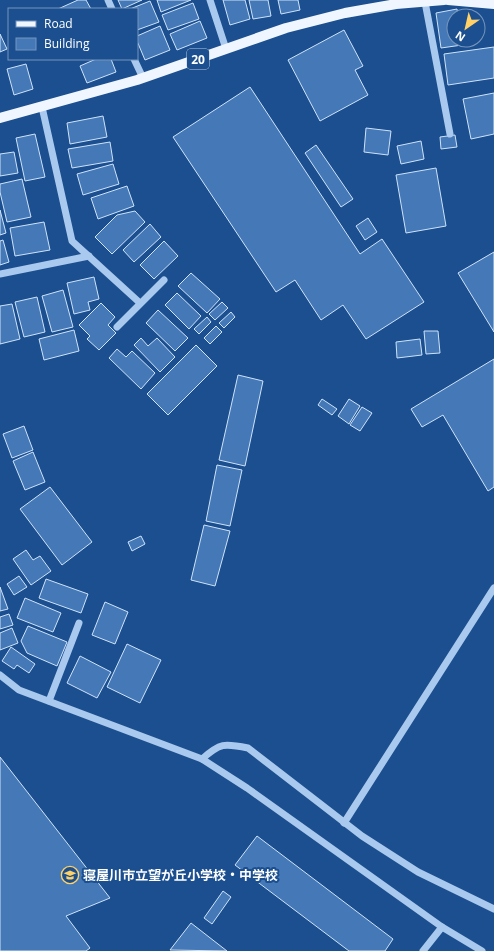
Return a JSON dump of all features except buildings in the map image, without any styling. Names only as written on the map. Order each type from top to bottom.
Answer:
[{"type":"main road","name":"20","points":[[0,118],[143,78],[286,28],[396,2],[425,2],[444,0]]},
{"type":"main road","points":[[448,0],[494,4]]},
{"type":"street","points":[[210,0],[226,49]]},
{"type":"street","points":[[425,2],[450,134]]},
{"type":"street","points":[[134,60],[143,78]]},
{"type":"street","points":[[42,107],[72,241],[140,303]]},
{"type":"street","points":[[0,274],[89,256]]},
{"type":"street","points":[[117,327],[164,280]]},
{"type":"street","points":[[344,823],[494,588]]},
{"type":"street","points":[[49,701],[79,623]]},
{"type":"street","points":[[0,675],[19,690],[202,759],[247,788],[442,928],[482,951]]},
{"type":"street","points":[[202,759],[214,749],[227,744],[248,748],[362,836],[418,872],[494,909]]},
{"type":"street","points":[[423,951],[442,928]]},
{"type":"place","name":"寝屋川市立望が丘小学校・中学校","points":[[70,875]]}]
